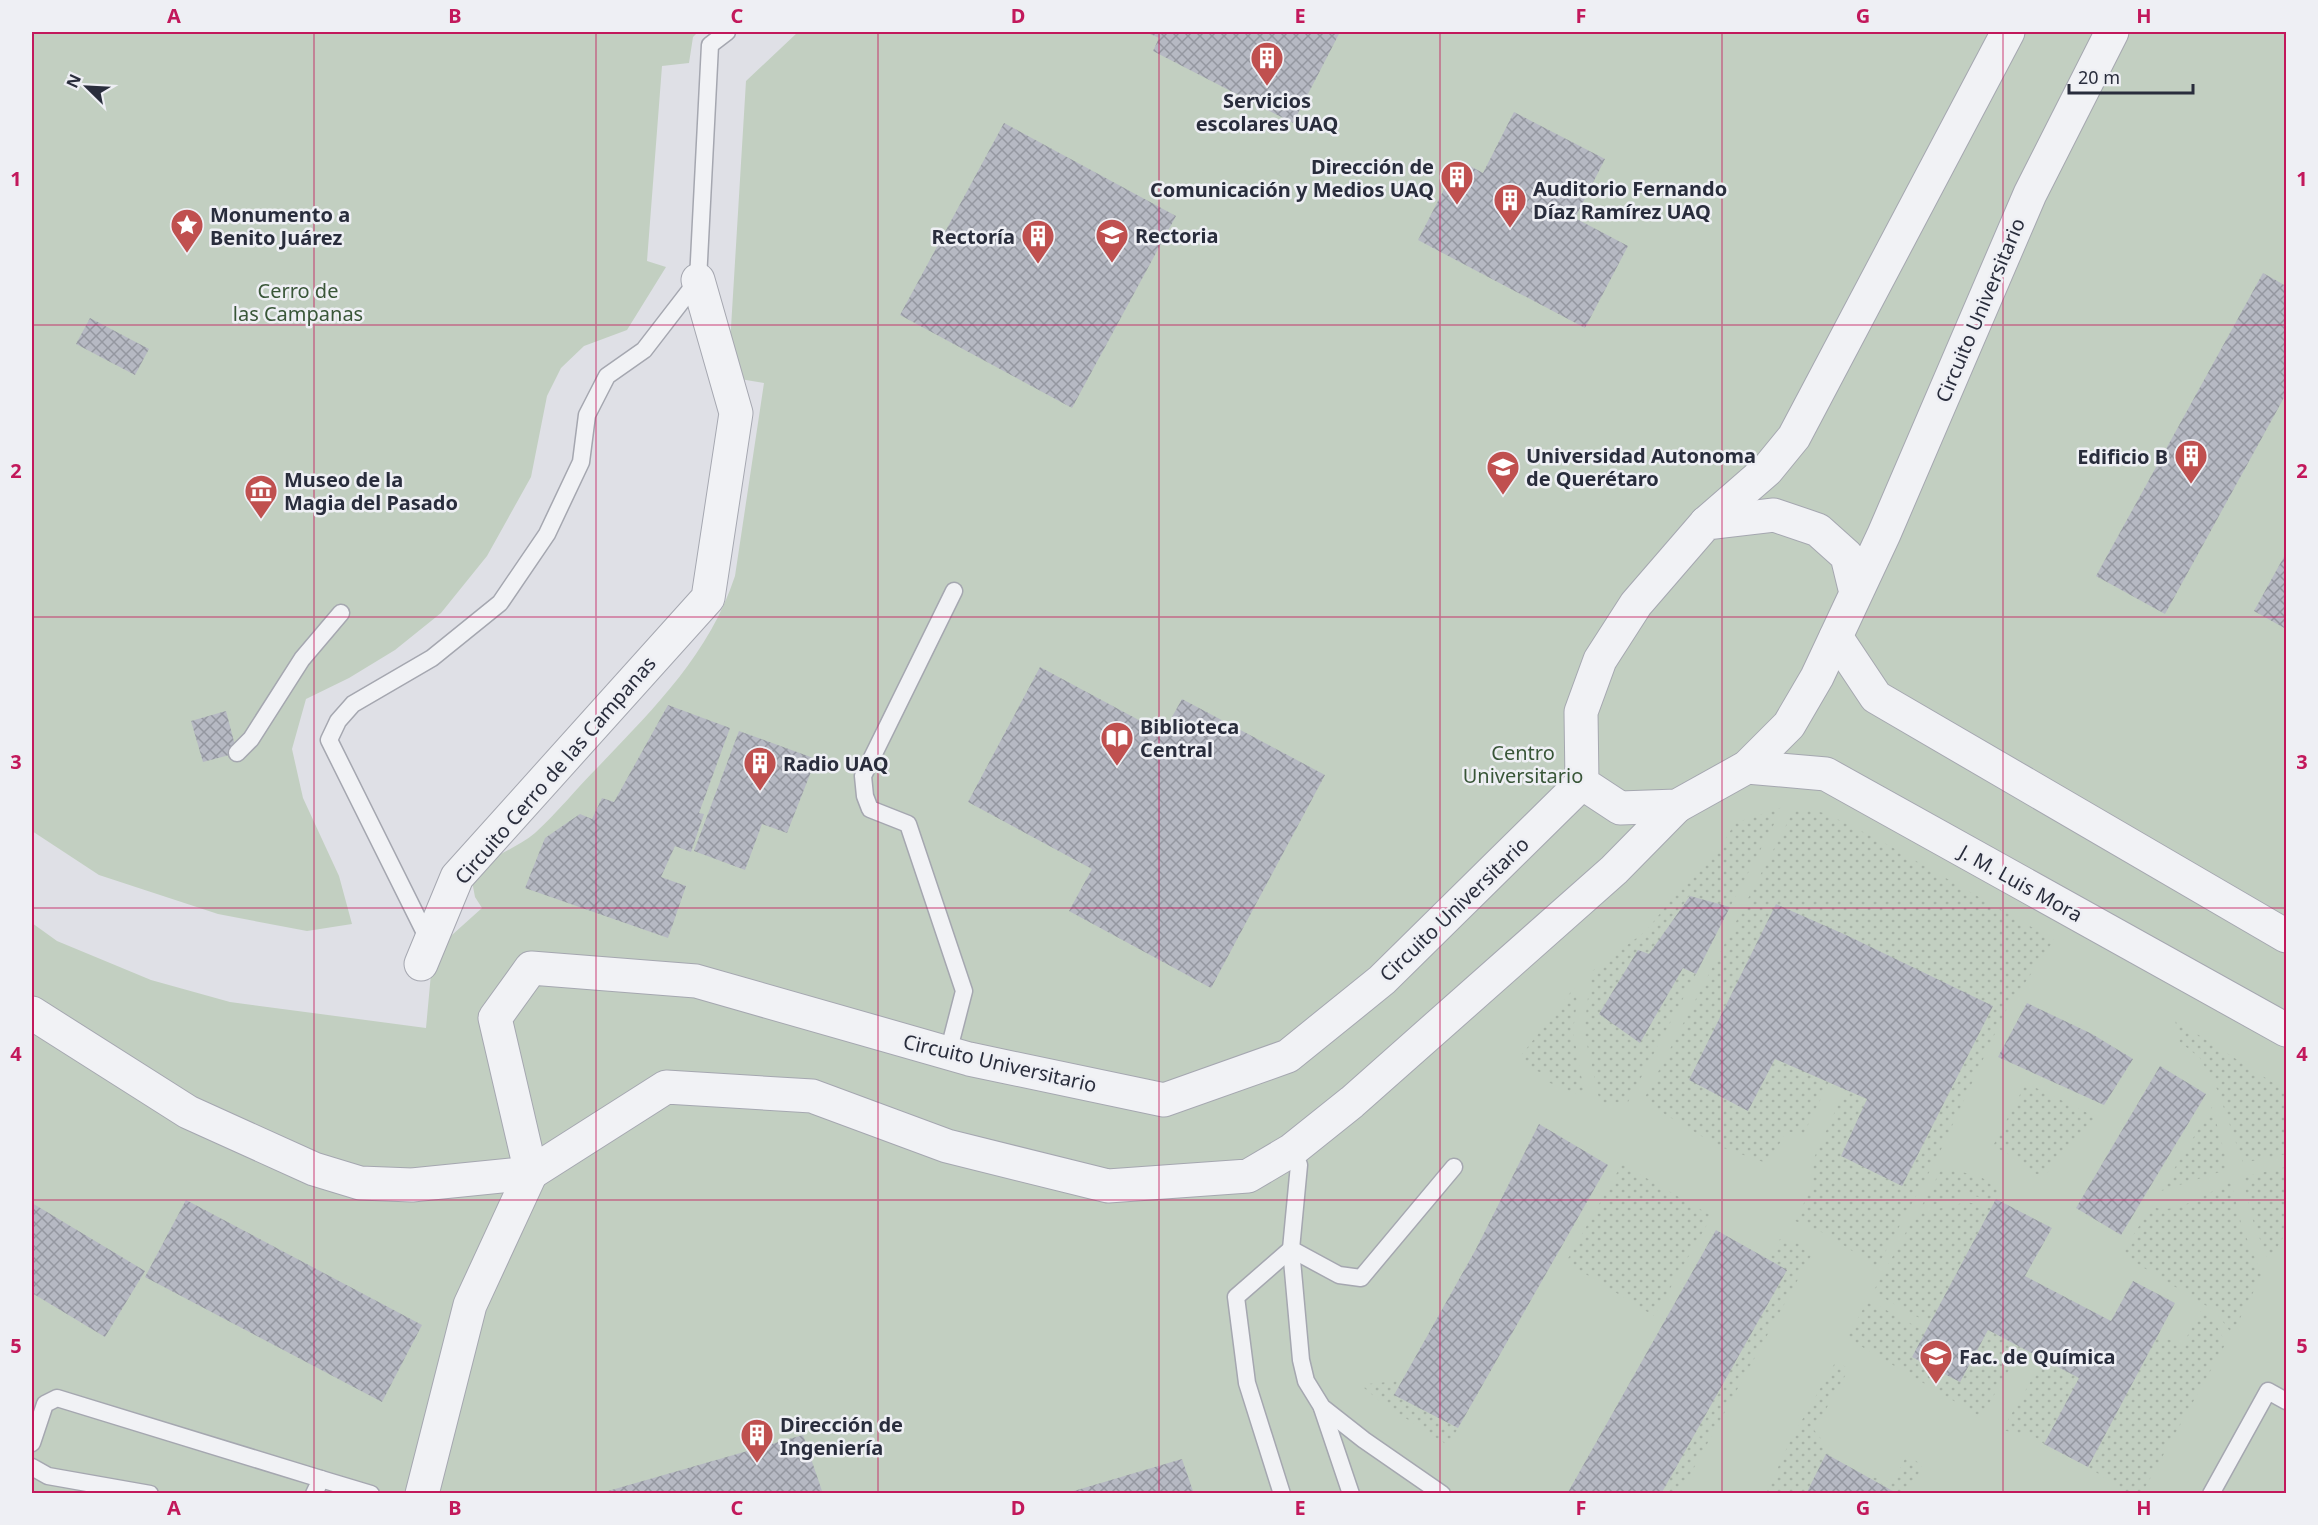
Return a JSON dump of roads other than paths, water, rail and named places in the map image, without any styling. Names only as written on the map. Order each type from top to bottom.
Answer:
[{"type":"street","points":[[1677,806],[1620,808],[1582,783],[1581,712],[1600,660],[1636,604],[1706,523],[1767,470],[1794,437],[2008,32]]},
{"type":"street","name":"Circuito Universitario","points":[[1677,806],[1747,767],[1789,725],[1817,677],[1884,534],[2030,194],[2112,32]]},
{"type":"street","name":"Circuito Cerro de las Campanas","points":[[421,964],[457,877],[708,598],[736,413],[698,280]]},
{"type":"street","points":[[1706,523],[1774,515],[1818,530],[1847,556],[1856,593]]},
{"type":"street","points":[[1836,637],[1876,696],[2286,936]]},
{"type":"street","name":"J. M. Luis Mora","points":[[1747,767],[1826,774],[2286,1030]]},
{"type":"street","name":"Circuito Universitario","points":[[531,1173],[495,1018],[531,968],[696,981],[969,1059],[1164,1100],[1288,1056],[1382,980],[1582,783]]},
{"type":"street","points":[[32,1013],[188,1112],[314,1169],[360,1183],[411,1185],[531,1173],[666,1087],[812,1096],[947,1146],[1108,1185],[1248,1176],[1292,1150],[1352,1102],[1614,870],[1677,806]]},
{"type":"street","points":[[422,1494],[470,1305],[531,1173]]},
{"type":"lane","name":"Circuito Cerro de las Campanas","points":[[421,964],[427,937],[329,740],[338,721],[353,704],[432,658],[500,603],[547,534],[557,513],[581,462],[587,415],[607,376],[644,350],[698,280],[710,45],[727,32]]},
{"type":"lane","points":[[948,1053],[964,991],[908,824],[870,809],[865,796],[863,776],[954,591]]},
{"type":"lane","points":[[237,753],[251,739],[302,659],[341,613]]},
{"type":"lane","points":[[1292,1150],[1299,1165],[1291,1249],[1300,1360],[1306,1381],[1322,1407],[1351,1494]]},
{"type":"lane","points":[[1291,1249],[1339,1275],[1361,1278],[1454,1167]]},
{"type":"lane","points":[[1282,1494],[1247,1383],[1236,1297],[1291,1249]]},
{"type":"lane","points":[[2211,1494],[2268,1391],[2286,1401]]},
{"type":"lane","points":[[32,1443],[45,1404],[57,1398],[318,1486],[371,1494]]},
{"type":"lane","points":[[1322,1407],[1364,1440],[1442,1494]]},
{"type":"lane","points":[[32,1467],[48,1476],[150,1494]]},
{"type":"place","name":"Servicios escolares UAQ","points":[[1267,87]]},
{"type":"place","name":"Dirección de Comunicación y Medios UAQ","points":[[1457,206]]},
{"type":"place","name":"Auditorio Fernando Díaz Ramírez UAQ","points":[[1510,229]]},
{"type":"place","name":"Monumento a Benito Juárez","points":[[187,254]]},
{"type":"place","name":"Rectoria","points":[[1112,264]]},
{"type":"place","name":"Rectoría","points":[[1038,265]]},
{"type":"place","name":"Edificio B","points":[[2191,485]]},
{"type":"place","name":"Universidad Autonoma de Querétaro","points":[[1503,496]]},
{"type":"place","name":"Museo de la Magia del Pasado","points":[[261,520]]},
{"type":"place","name":"Biblioteca Central","points":[[1117,767]]},
{"type":"place","name":"Radio UAQ","points":[[760,792]]},
{"type":"place","name":"Fac. de Química","points":[[1936,1385]]},
{"type":"place","name":"Dirección de Ingeniería","points":[[757,1464]]},
{"type":"park label","name":"Cerro de las Campanas","points":[[298,302]]},
{"type":"park label","name":"Centro Universitario","points":[[1523,764]]}]
